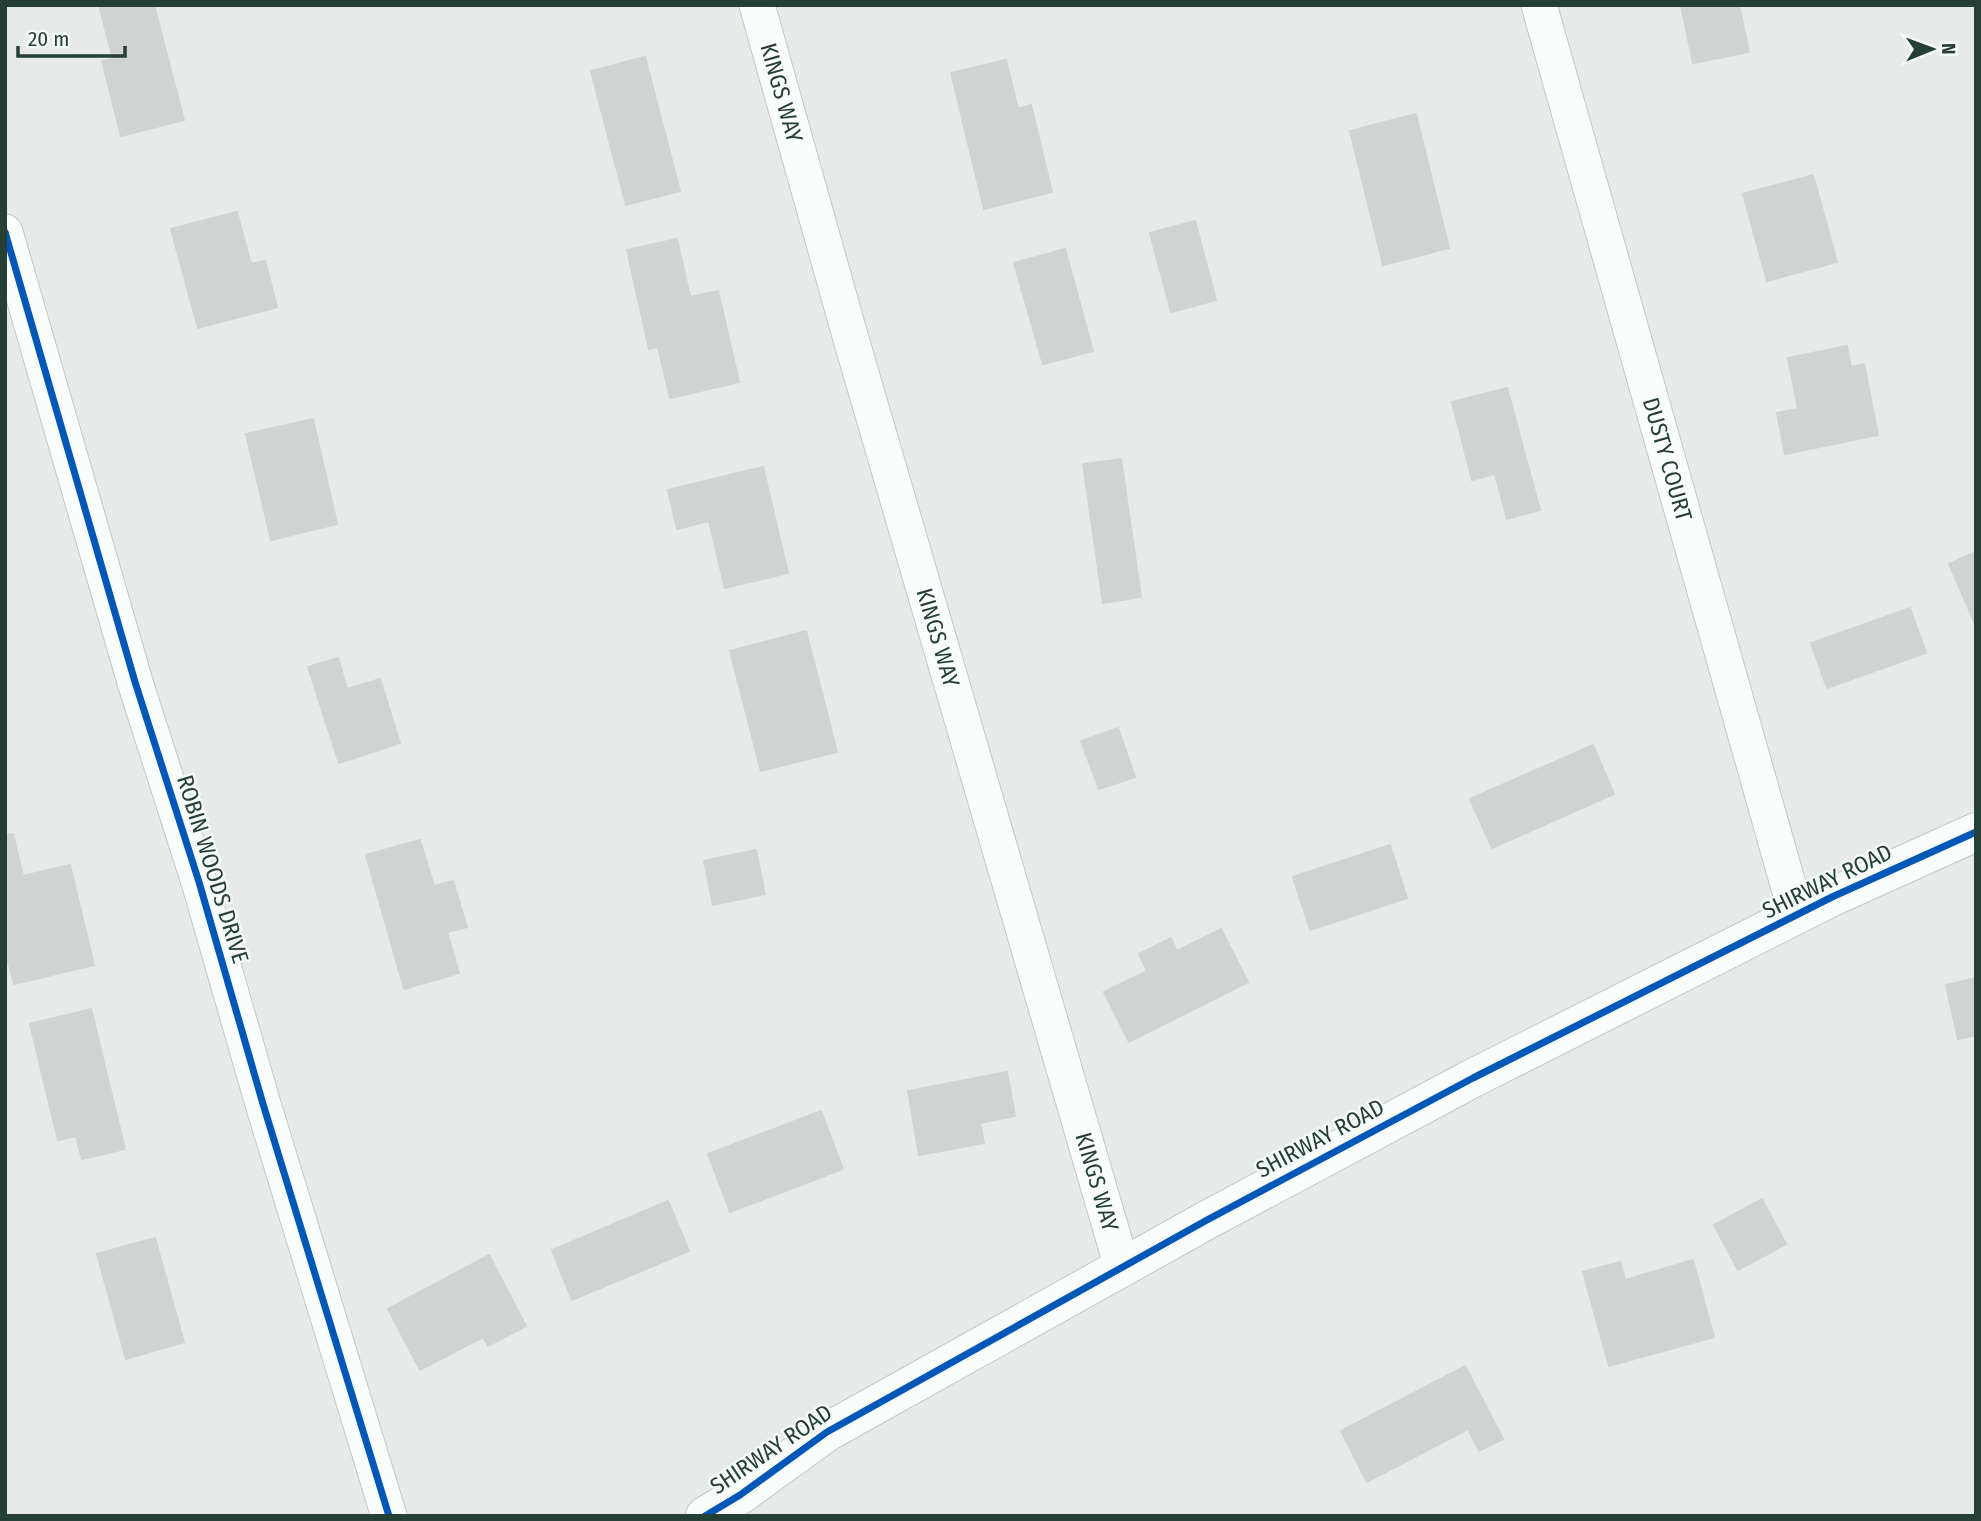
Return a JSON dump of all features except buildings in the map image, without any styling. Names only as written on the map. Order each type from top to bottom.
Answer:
[{"type":"street","name":"KINGS WAY","points":[[757,5],[851,339],[1122,1268]]},
{"type":"street","name":"DUSTY COURT","points":[[1539,5],[1797,916]]},
{"type":"street","name":"ROBIN WOODS DRIVE","points":[[5,232],[135,682],[199,882],[388,1516]]},
{"type":"street","name":"SHIRWAY ROAD","points":[[705,1516],[758,1483],[827,1432],[1473,1078],[1797,916],[1976,832]]},
{"type":"cycle path","points":[[5,232],[135,682],[199,882],[263,1104],[389,1516]]},
{"type":"cycle path","points":[[705,1516],[740,1495],[827,1432],[1207,1220],[1473,1078],[1832,897],[1976,832]]}]
